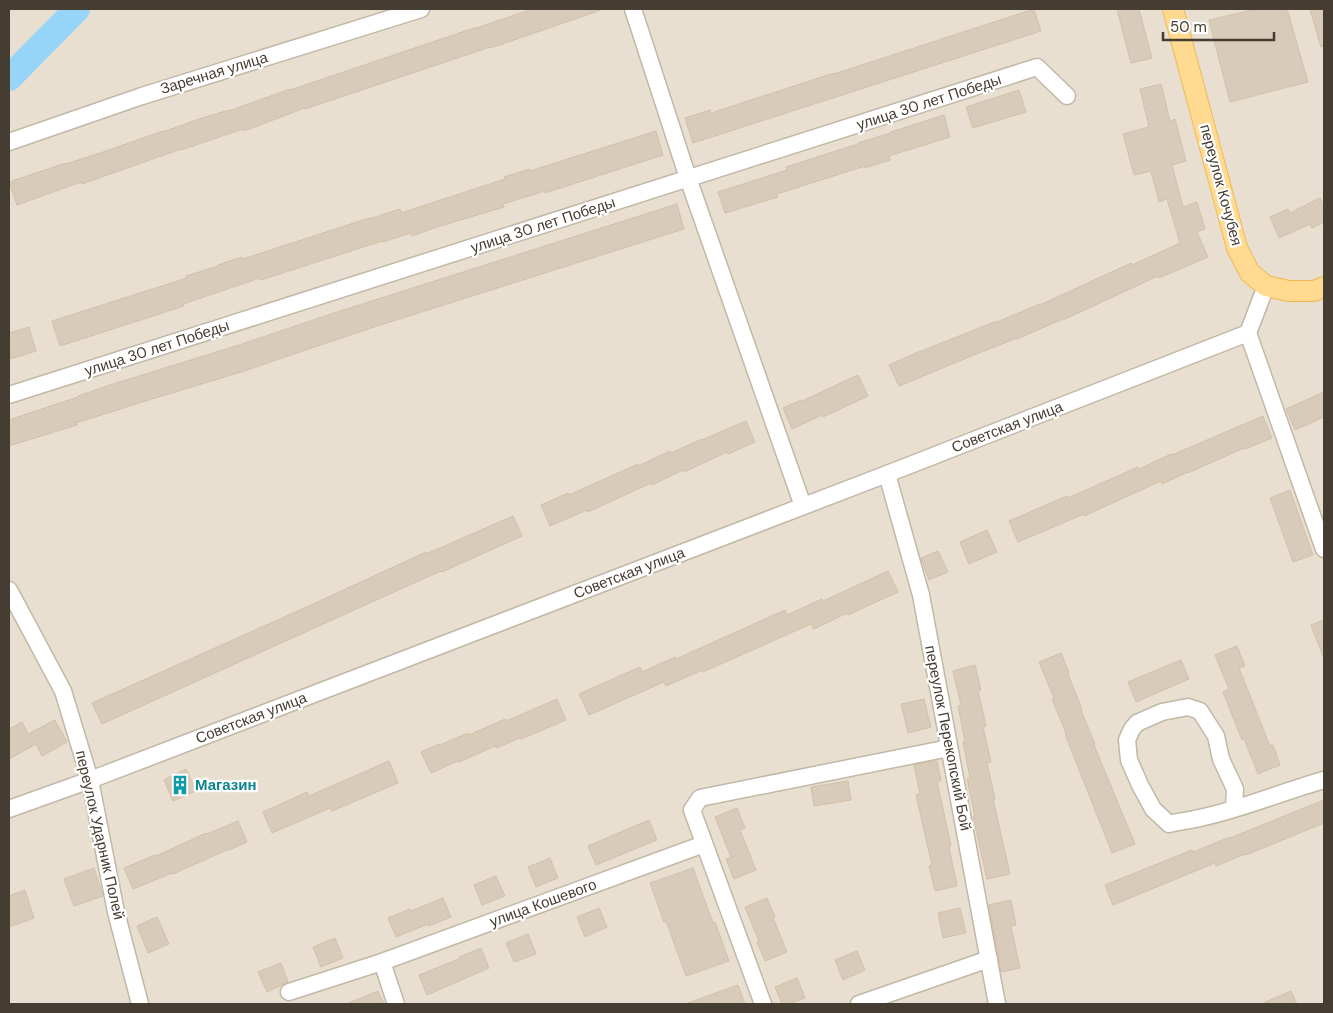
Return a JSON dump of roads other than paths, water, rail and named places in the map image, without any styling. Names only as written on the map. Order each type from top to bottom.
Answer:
[{"type":"main road","name":"переулок Кочубея","points":[[1173,9],[1237,248],[1250,272],[1266,286]]},
{"type":"main road","points":[[1266,286],[1289,291],[1314,291],[1324,287]]},
{"type":"street","name":"Заречная улица","points":[[9,142],[142,96],[421,9]]},
{"type":"street","points":[[633,9],[688,178],[803,506]]},
{"type":"street","name":"улица 30 лет Победы","points":[[9,395],[1038,67],[1067,96]]},
{"type":"street","points":[[1266,286],[1248,333],[1324,549]]},
{"type":"street","name":"Советская улица","points":[[9,809],[90,780],[887,474],[1248,333]]},
{"type":"street","name":"переулок Перекопский Бой","points":[[887,474],[921,595],[997,1004]]},
{"type":"street","name":"переулок Ударник Полей","points":[[9,590],[63,692],[90,780],[116,912],[140,1004]]},
{"type":"street","points":[[1234,809],[1235,789],[1221,759],[1216,736],[1200,711],[1188,707],[1162,712],[1137,723],[1127,740],[1129,760],[1153,809],[1169,824],[1234,809],[1324,780]]},
{"type":"street","points":[[763,1004],[692,810],[700,798],[950,748]]},
{"type":"street","name":"улица Кошевого","points":[[289,992],[382,962],[704,844]]},
{"type":"street","points":[[859,1004],[989,959]]},
{"type":"street","points":[[382,962],[396,1004]]},
{"type":"waterway","points":[[9,78],[77,9]]},
{"type":"place","name":"Магазин","points":[[180,785]]}]
